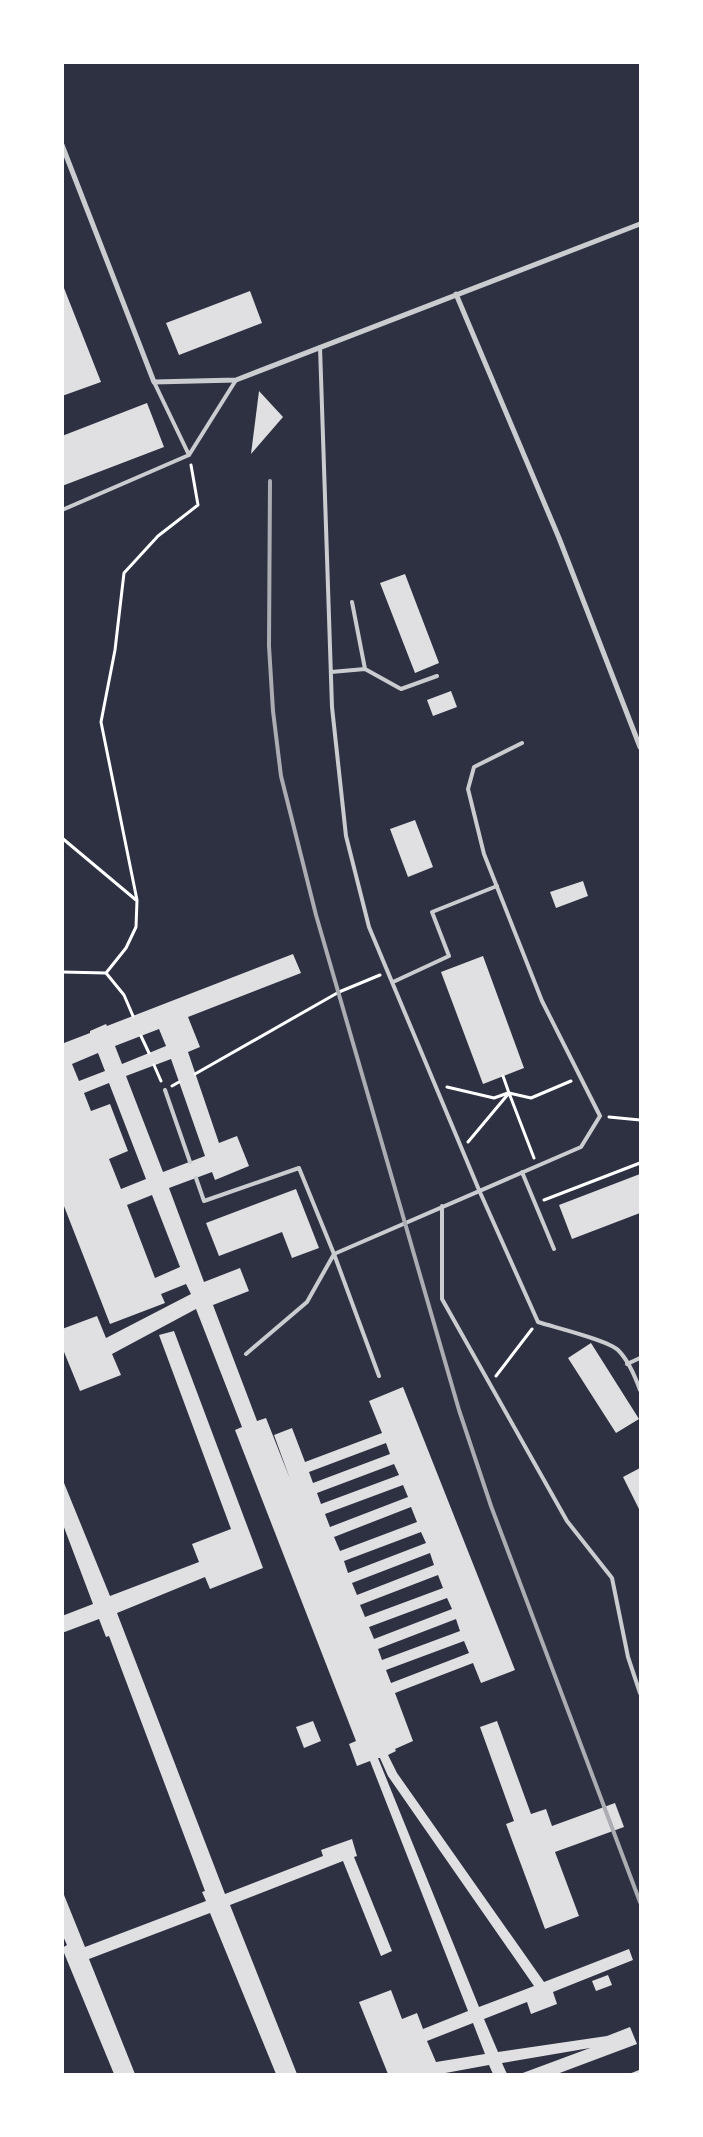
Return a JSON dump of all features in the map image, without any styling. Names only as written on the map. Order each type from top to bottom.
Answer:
[{"type":"street","points":[[62,145],[154,382],[236,380],[640,224]]},
{"type":"street","points":[[456,294],[559,538],[640,747]]},
{"type":"lane","points":[[320,348],[332,707],[346,836],[369,927],[462,1149],[538,1322],[576,1333],[617,1349],[633,1372],[640,1390]]},
{"type":"lane","points":[[62,510],[189,456],[236,380]]},
{"type":"lane","points":[[154,382],[189,456]]},
{"type":"lane","points":[[352,602],[364,670]]},
{"type":"lane","points":[[331,672],[364,670],[401,689],[437,676]]},
{"type":"lane","points":[[246,1354],[307,1302],[334,1254],[581,1147],[600,1116],[542,1001],[484,854],[468,789],[474,767],[522,743]]},
{"type":"lane","points":[[393,982],[449,956],[432,912],[497,886]]},
{"type":"lane","points":[[164,1090],[190,1162]]},
{"type":"lane","points":[[196,1178],[204,1201],[299,1168],[334,1254],[379,1376]]},
{"type":"lane","points":[[522,1172],[554,1249]]},
{"type":"lane","points":[[442,1206],[442,1299],[567,1521],[612,1578],[628,1657],[640,1693]]},
{"type":"lane","points":[[627,1364],[640,1358]]},
{"type":"path","points":[[106,974],[126,948],[136,927],[137,900],[101,722],[115,650],[124,573],[158,536],[198,505],[189,456]]},
{"type":"path","points":[[62,838],[137,900]]},
{"type":"path","points":[[195,1074],[339,992],[389,971]]},
{"type":"path","points":[[62,972],[106,974],[124,995],[133,1016]]},
{"type":"path","points":[[142,1036],[149,1053]]},
{"type":"path","points":[[503,1076],[537,1166]]},
{"type":"path","points":[[436,1084],[494,1098],[509,1093],[531,1098],[580,1077]]},
{"type":"path","points":[[462,1149],[509,1093]]},
{"type":"path","points":[[600,1116],[640,1120]]},
{"type":"path","points":[[534,1204],[640,1163]]},
{"type":"path","points":[[489,1384],[528,1335]]},
{"type":"building","points":[[62,283],[101,382],[62,396]]},
{"type":"building","points":[[250,291],[262,323],[179,355],[166,323]]},
{"type":"building","points":[[259,391],[283,417],[251,454]]},
{"type":"building","points":[[147,403],[164,447],[62,486],[62,436]]},
{"type":"building","points":[[405,574],[439,663],[415,673],[380,583]]},
{"type":"building","points":[[451,691],[457,707],[433,716],[427,700]]},
{"type":"building","points":[[415,820],[433,867],[408,877],[390,829]]},
{"type":"building","points":[[583,881],[588,896],[556,908],[550,892]]},
{"type":"building","points":[[293,954],[301,973],[188,1017],[200,1047],[188,1052],[219,1143],[237,1136],[249,1166],[215,1180],[212,1172],[169,1188],[204,1282],[240,1268],[249,1291],[213,1305],[257,1421],[266,1418],[290,1479],[274,1435],[292,1428],[305,1462],[382,1433],[369,1401],[403,1387],[515,1670],[481,1683],[473,1663],[395,1693],[413,1741],[395,1749],[396,1751],[388,1755],[397,1773],[544,1982],[629,1949],[633,1960],[553,1992],[557,2004],[531,2014],[527,2002],[484,2019],[498,2052],[607,2036],[630,2027],[637,2044],[557,2074],[520,2074],[590,2048],[502,2063],[507,2074],[493,2074],[489,2065],[440,2074],[388,2074],[359,2002],[391,1990],[402,2019],[417,2013],[423,2029],[468,2011],[370,1761],[357,1766],[349,1744],[356,1741],[235,1430],[242,1427],[196,1309],[112,1354],[121,1375],[80,1391],[62,1347],[62,1329],[97,1316],[106,1338],[191,1294],[186,1284],[161,1294],[165,1303],[110,1324],[62,1201],[62,1038],[64,1043],[90,1033],[90,1031],[106,1024],[107,1026]],"holes":[[[159,1029],[166,1046],[122,1064],[115,1046]],[[98,1053],[105,1071],[79,1081],[72,1064]],[[171,1059],[205,1156],[163,1172],[126,1076]],[[109,1083],[146,1179],[121,1189],[109,1159],[128,1151],[110,1104],[91,1111],[84,1093]],[[152,1195],[180,1267],[155,1278],[127,1205]],[[386,1443],[390,1454],[313,1483],[309,1472]],[[394,1464],[399,1475],[321,1504],[317,1493]],[[403,1485],[408,1497],[330,1527],[325,1514]],[[411,1507],[417,1522],[340,1551],[334,1537]],[[421,1532],[426,1543],[348,1573],[344,1561]],[[430,1553],[434,1565],[357,1595],[352,1583]],[[438,1575],[443,1588],[365,1617],[360,1605]],[[447,1598],[452,1609],[374,1639],[369,1627]],[[456,1619],[460,1631],[382,1660],[378,1649]],[[464,1641],[469,1653],[391,1683],[386,1670]],[[378,1758],[380,1758],[388,1776],[534,1986],[479,2007]],[[473,2023],[485,2054],[436,2062],[427,2041]]]},
{"type":"building","points":[[483,956],[524,1068],[483,1084],[441,972]]},
{"type":"building","points":[[640,1174],[640,1213],[572,1239],[559,1205]]},
{"type":"building","points":[[296,1189],[319,1248],[292,1258],[282,1232],[219,1256],[206,1223]]},
{"type":"building","points":[[174,1331],[263,1568],[210,1589],[205,1577],[117,1613],[225,1894],[323,1856],[321,1850],[352,1839],[357,1856],[354,1857],[392,1951],[381,1956],[343,1861],[230,1905],[297,2074],[276,2074],[210,1913],[89,1959],[135,2074],[114,2074],[62,1948],[67,1945],[62,1934],[62,1890],[85,1947],[206,1901],[202,1892],[205,1891],[109,1636],[106,1637],[99,1619],[62,1633],[62,1616],[93,1604],[62,1522],[62,1478],[110,1596],[199,1562],[192,1544],[231,1529],[159,1335]]},
{"type":"building","points":[[591,1343],[639,1419],[616,1433],[568,1358]]},
{"type":"building","points":[[640,1468],[640,1511],[623,1477]]},
{"type":"building","points":[[313,1721],[321,1741],[304,1748],[296,1727]]},
{"type":"building","points":[[497,1721],[531,1814],[546,1809],[552,1826],[615,1803],[624,1827],[555,1852],[579,1916],[545,1929],[506,1824],[514,1821],[480,1727]]},
{"type":"building","points":[[608,1975],[612,1985],[596,1991],[592,1981]]},
{"type":"building","points":[[639,2070],[640,2074],[629,2074]]},
{"type":"railway","points":[[270,481],[269,646],[273,711],[281,776],[316,915],[459,1410],[491,1506],[640,1902]]}]
